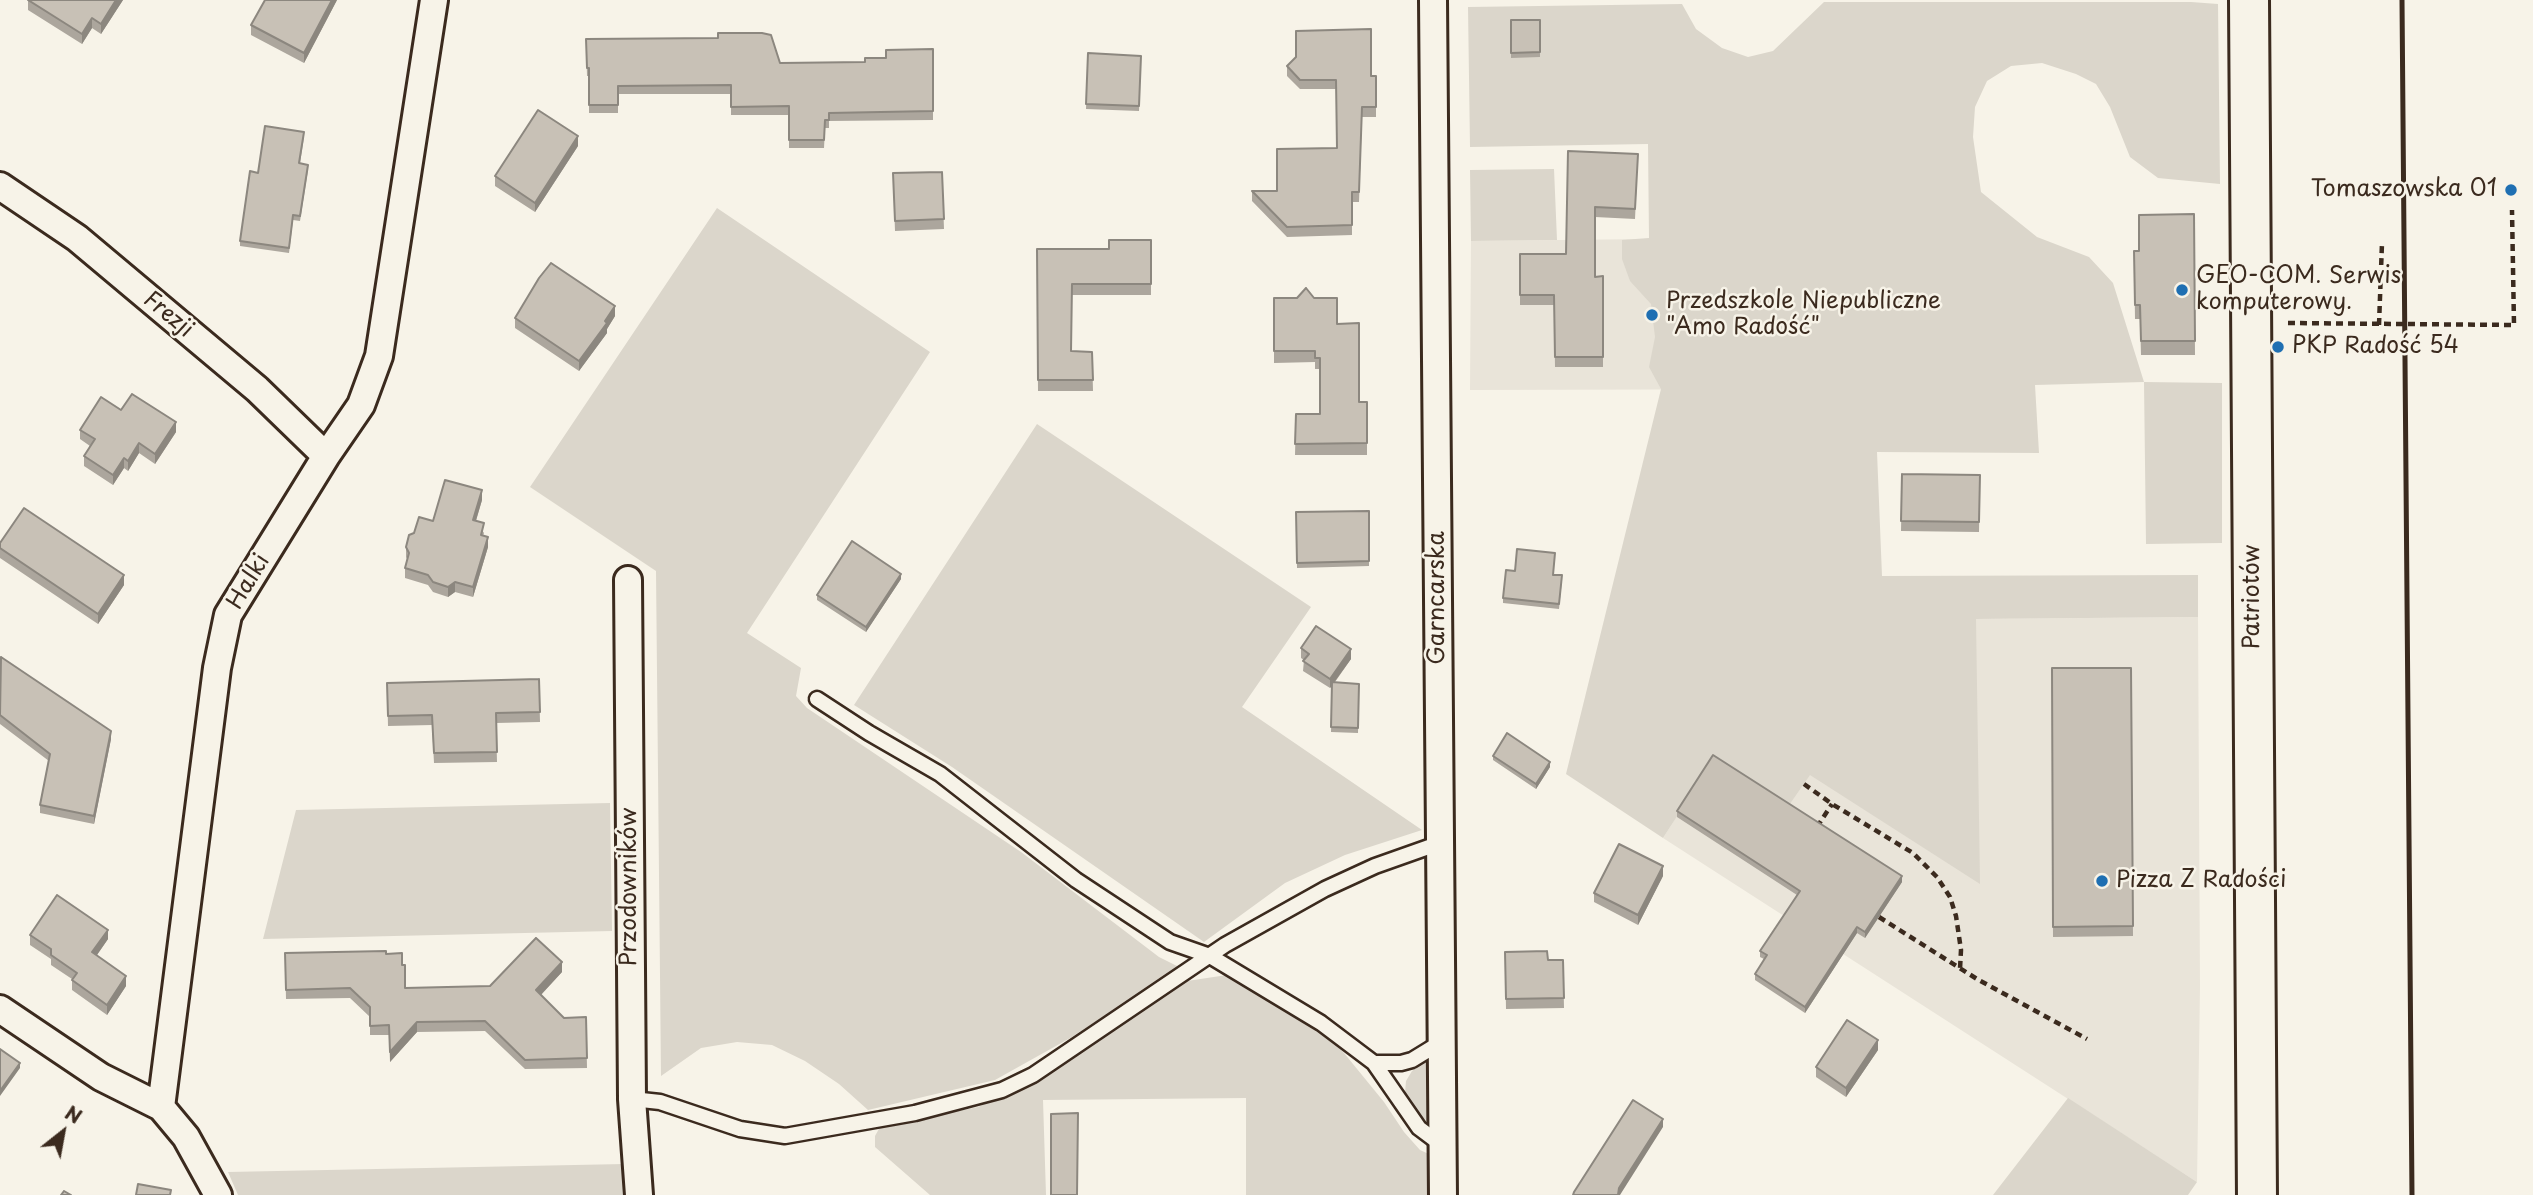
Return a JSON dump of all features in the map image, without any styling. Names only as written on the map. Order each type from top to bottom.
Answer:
[{"type":"main road","name":"Patriotów","points":[[2249,0],[2257,1195]]},
{"type":"street","name":"Halki","points":[[161,1107],[217,668],[229,615],[326,456],[361,405],[379,356],[434,0]]},
{"type":"street","name":"Garncarska","points":[[1433,0],[1443,1195]]},
{"type":"street","name":"Frezji","points":[[0,186],[77,238],[257,389],[326,456]]},
{"type":"street","name":"Przodowników","points":[[628,580],[632,1099],[639,1195]]},
{"type":"street","points":[[0,1009],[101,1077],[161,1107],[186,1137],[214,1187]]},
{"type":"lane","points":[[817,699],[940,774],[1076,880],[1170,942],[1210,956],[1321,1023],[1374,1063],[1419,1128],[1443,1146]]},
{"type":"lane","points":[[632,1099],[660,1102],[740,1129],[785,1136],[915,1114],[1002,1090],[1033,1075],[1225,945],[1325,889],[1375,866],[1440,843]]},
{"type":"lane","points":[[1374,1063],[1412,1060],[1443,1041]]},
{"type":"path","points":[[2280,323],[2514,325],[2512,210]]},
{"type":"path","points":[[2379,325],[2382,243]]},
{"type":"path","points":[[1804,783],[1832,804],[1913,853],[1937,877],[1950,897],[1956,916],[1961,950],[1960,969]]},
{"type":"path","points":[[1817,828],[1832,804]]},
{"type":"path","points":[[1879,917],[1960,969],[2087,1039]]},
{"type":"shaded area","points":[[1824,2],[2218,4],[2220,184],[2158,178],[2130,157],[2110,107],[2096,84],[2042,63],[2011,66],[1987,81],[1975,107],[1973,137],[1981,192],[2037,237],[2089,257],[2113,283],[2144,382],[2035,385],[2039,453],[1877,452],[1882,576],[2198,575],[2198,617],[1976,619],[1980,884],[1810,775],[1787,808],[1713,761],[1663,838],[1566,774],[1661,389],[1649,367],[1655,337],[1651,304],[1630,281],[1622,259],[1622,240],[1649,238],[1648,144],[1470,147],[1468,7],[1682,4],[1696,29],[1722,48],[1748,57],[1773,51]]},
{"type":"shaded area","points":[[1554,169],[1557,240],[1471,241],[1470,170]]},
{"type":"shaded area","points":[[717,208],[930,352],[747,633],[801,668],[796,696],[807,708],[1021,852],[1159,957],[1179,967],[1072,1037],[995,1080],[868,1110],[839,1084],[805,1061],[772,1045],[737,1042],[701,1048],[661,1076],[656,571],[530,487]]},
{"type":"shaded area","name":"Przedszkole Niepubliczne \"Amo Radość\"","points":[[1649,239],[1835,389],[1470,390],[1471,241]]},
{"type":"shaded area","points":[[2144,382],[2222,383],[2222,543],[2146,544]]},
{"type":"shaded area","points":[[1037,424],[1311,607],[1242,707],[1422,830],[1345,855],[1285,883],[1204,942],[952,767],[854,705]]},
{"type":"shaded area","points":[[2198,617],[2200,987],[2197,1182],[1663,838],[1713,760],[1809,775],[1976,619]]},
{"type":"shaded area","points":[[610,803],[612,931],[263,939],[296,810]]},
{"type":"shaded area","points":[[1227,975],[1326,1035],[1344,1053],[1384,1102],[1404,1132],[1420,1150],[1431,1155],[1429,1195],[1246,1195],[1246,1098],[1043,1100],[1046,1195],[930,1195],[875,1147],[875,1136],[880,1127],[978,1107],[1042,1078],[1187,981]]},
{"type":"shaded area","points":[[1432,1059],[1433,1125],[1419,1115],[1405,1093],[1406,1081],[1412,1071]]},
{"type":"shaded area","points":[[2068,1098],[2197,1182],[2188,1195],[1993,1195]]},
{"type":"shaded area","points":[[624,1164],[626,1195],[238,1195],[228,1172]]},
{"type":"building","points":[[28,0],[116,0],[101,24],[92,18],[82,34]]},
{"type":"building","points":[[265,0],[332,0],[304,53],[251,25]]},
{"type":"building","points":[[1511,20],[1540,20],[1540,52],[1511,53]]},
{"type":"building","points":[[1371,29],[1371,76],[1376,76],[1376,107],[1362,107],[1359,192],[1352,192],[1352,225],[1287,227],[1252,191],[1277,191],[1277,149],[1337,148],[1336,80],[1300,80],[1287,66],[1296,57],[1296,31]]},
{"type":"building","points":[[718,33],[771,35],[780,63],[865,62],[865,58],[886,58],[886,50],[933,49],[933,111],[829,113],[829,120],[825,120],[824,140],[789,140],[789,106],[731,107],[731,85],[618,86],[618,105],[589,105],[586,39],[718,38]]},
{"type":"building","points":[[1088,53],[1141,56],[1139,106],[1086,104]]},
{"type":"building","points":[[538,110],[578,136],[535,203],[495,176]]},
{"type":"building","points":[[265,126],[304,132],[299,163],[308,165],[300,216],[293,215],[289,248],[240,241],[250,171],[258,173]]},
{"type":"building","points":[[1568,151],[1638,154],[1635,209],[1595,207],[1595,277],[1603,276],[1603,357],[1555,357],[1554,295],[1520,295],[1520,254],[1566,254]]},
{"type":"building","points":[[942,172],[944,219],[895,221],[893,173]]},
{"type":"building","points":[[2194,214],[2195,341],[2141,341],[2140,305],[2135,305],[2134,251],[2139,251],[2139,215]]},
{"type":"building","points":[[1109,240],[1151,240],[1151,284],[1072,284],[1071,351],[1092,352],[1093,380],[1038,380],[1037,249],[1109,249]]},
{"type":"building","points":[[551,263],[615,306],[605,321],[607,323],[579,361],[515,318]]},
{"type":"building","points":[[1306,288],[1314,298],[1337,298],[1337,324],[1359,323],[1359,402],[1367,402],[1367,443],[1295,444],[1296,414],[1320,414],[1320,358],[1315,358],[1315,351],[1274,351],[1274,298],[1297,298]]},
{"type":"building","points":[[132,394],[176,422],[155,454],[139,443],[128,461],[124,458],[113,475],[84,456],[95,439],[80,430],[101,397],[121,410]]},
{"type":"building","points":[[1902,474],[1980,475],[1979,522],[1901,521]]},
{"type":"building","points":[[445,480],[482,490],[473,520],[484,523],[481,535],[488,537],[473,587],[455,582],[448,587],[433,582],[428,575],[405,568],[409,553],[406,547],[409,535],[414,533],[419,517],[433,521]]},
{"type":"building","points":[[24,508],[124,575],[98,614],[0,548],[0,543]]},
{"type":"building","points":[[1369,511],[1369,561],[1297,563],[1296,512]]},
{"type":"building","points":[[852,541],[901,574],[866,627],[817,595]]},
{"type":"building","points":[[1517,549],[1555,553],[1553,575],[1562,575],[1559,604],[1503,598],[1506,570],[1515,571]]},
{"type":"building","points":[[1316,626],[1351,649],[1330,679],[1303,661],[1309,654],[1301,648]]},
{"type":"building","points":[[1,657],[111,731],[94,816],[40,805],[50,754],[0,715]]},
{"type":"building","points":[[2052,668],[2131,668],[2133,926],[2053,927]]},
{"type":"building","points":[[539,679],[540,712],[496,713],[497,752],[434,753],[432,715],[388,716],[387,683]]},
{"type":"building","points":[[1332,682],[1359,684],[1358,728],[1331,727]]},
{"type":"building","points":[[1507,733],[1550,762],[1536,784],[1493,756]]},
{"type":"building","points":[[1713,755],[1902,876],[1865,932],[1857,927],[1805,1007],[1755,974],[1767,955],[1760,951],[1800,891],[1677,811]]},
{"type":"building","points":[[1619,844],[1663,866],[1638,915],[1594,893]]},
{"type":"building","points":[[57,895],[108,930],[92,952],[126,976],[107,1005],[72,980],[77,973],[51,955],[51,949],[30,935]]},
{"type":"building","points":[[536,938],[562,962],[536,990],[564,1018],[586,1017],[587,1058],[525,1060],[485,1021],[417,1022],[390,1052],[389,1025],[370,1026],[370,1007],[350,988],[286,990],[285,953],[386,951],[386,954],[402,953],[405,988],[490,986]]},
{"type":"building","points":[[1547,951],[1548,960],[1563,960],[1564,998],[1506,999],[1505,952]]},
{"type":"building","points":[[1847,1020],[1878,1040],[1846,1088],[1816,1067]]},
{"type":"building","points":[[0,1049],[20,1063],[0,1091]]},
{"type":"building","points":[[1633,1100],[1663,1119],[1619,1188],[1618,1195],[1573,1195],[1574,1192]]},
{"type":"building","points":[[1078,1113],[1077,1195],[1051,1195],[1051,1114]]},
{"type":"building","points":[[138,1184],[171,1190],[170,1195],[136,1195]]},
{"type":"railway","points":[[2402,0],[2412,1195]]},
{"type":"place","name":"Tomaszowska 01","points":[[2511,190]]},
{"type":"place","name":"GEO-COM. Serwis komputerowy.","points":[[2182,290]]},
{"type":"place","name":"Przedszkole Niepubliczne \"Amo Radość\"","points":[[1652,315]]},
{"type":"place","name":"PKP Radość 54","points":[[2278,347]]},
{"type":"place","name":"Pizza Z Radości","points":[[2102,881]]}]
